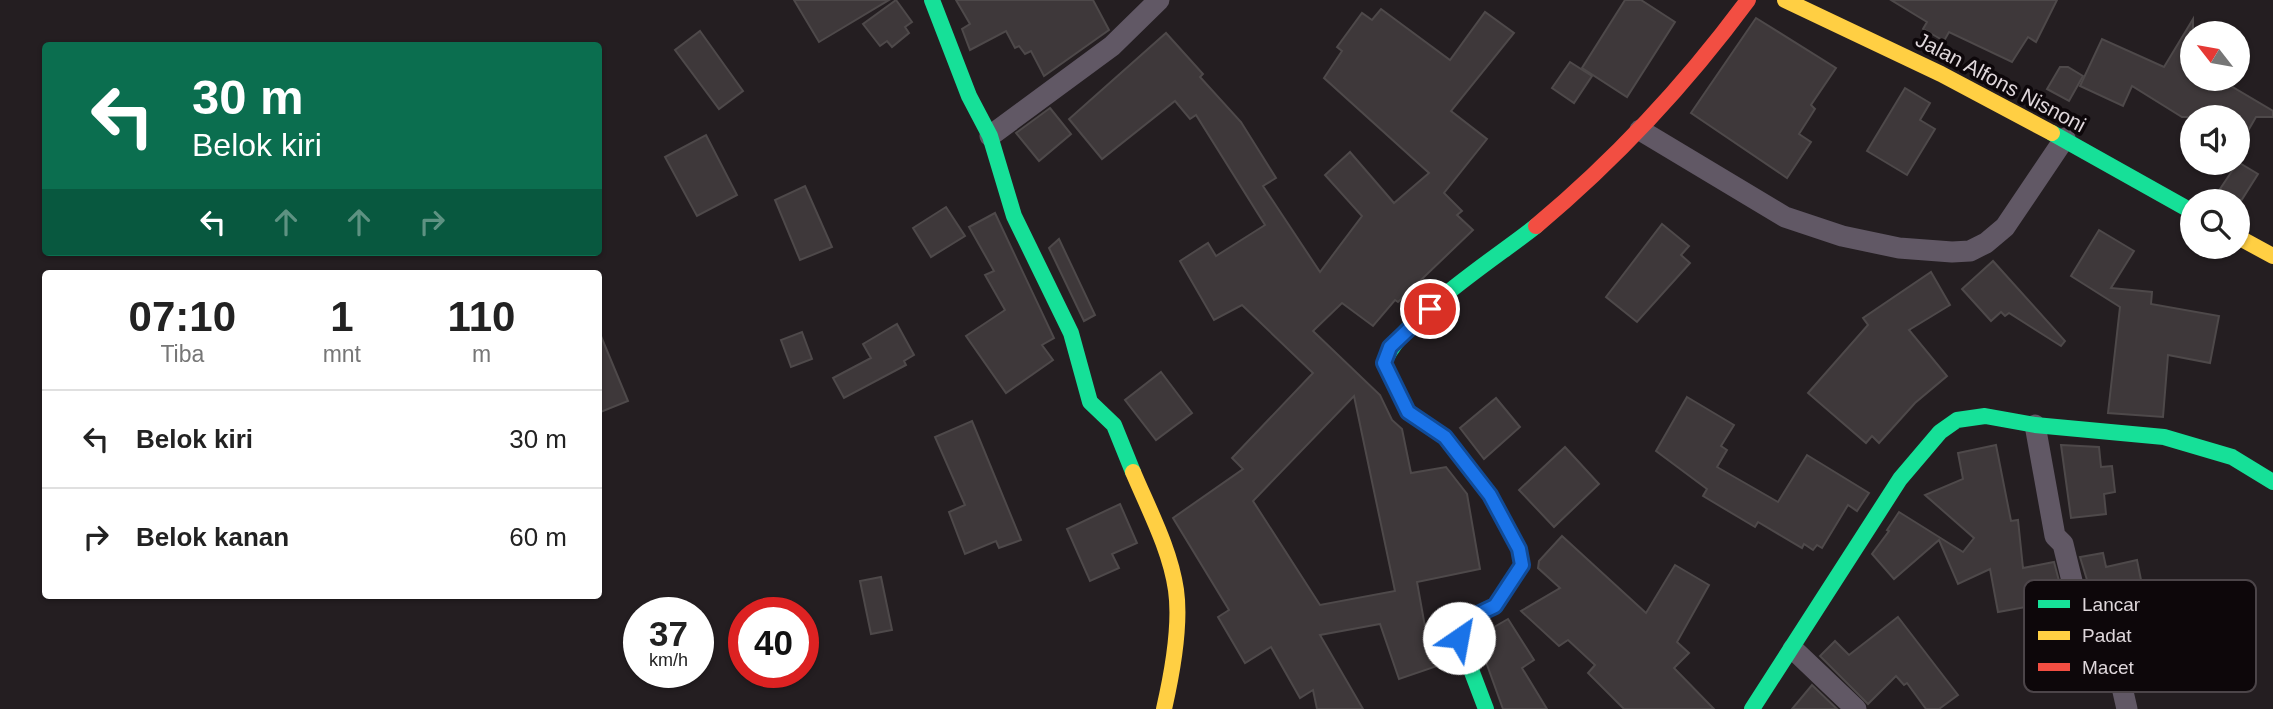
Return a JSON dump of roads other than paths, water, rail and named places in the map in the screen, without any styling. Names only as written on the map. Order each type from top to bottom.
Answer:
[{"type":"street","points":[[932,0],[969,96],[990,136],[1014,216],[1070,334],[1090,402],[1114,425],[1168,558],[1176,592],[1172,673],[1164,709]]},
{"type":"street","points":[[990,136],[1112,46],[1159,0]]},
{"type":"street","points":[[1486,709],[1459,638],[1457,624],[1495,606],[1522,565],[1519,549],[1490,495],[1445,437],[1408,412],[1384,363],[1390,347],[1409,325],[1576,192],[1640,130],[1706,58],[1748,0]]},
{"type":"street","name":"Jalan Alfons Nisnoni","points":[[1791,1],[1879,42],[2065,138],[2180,204]]},
{"type":"street","points":[[1640,130],[1785,217],[1842,236],[1899,248],[1952,252],[1970,251],[1986,243],[2005,227],[2065,138]]},
{"type":"street","points":[[2250,244],[2266,253],[2273,233]]},
{"type":"street","points":[[1752,709],[1793,649],[1848,557],[1934,438],[1957,420],[1978,416],[2035,425],[2184,438],[2252,465],[2273,482]]},
{"type":"street","points":[[2035,425],[2055,536],[2063,544],[2072,580]]},
{"type":"street","points":[[1793,649],[1856,709]]}]
